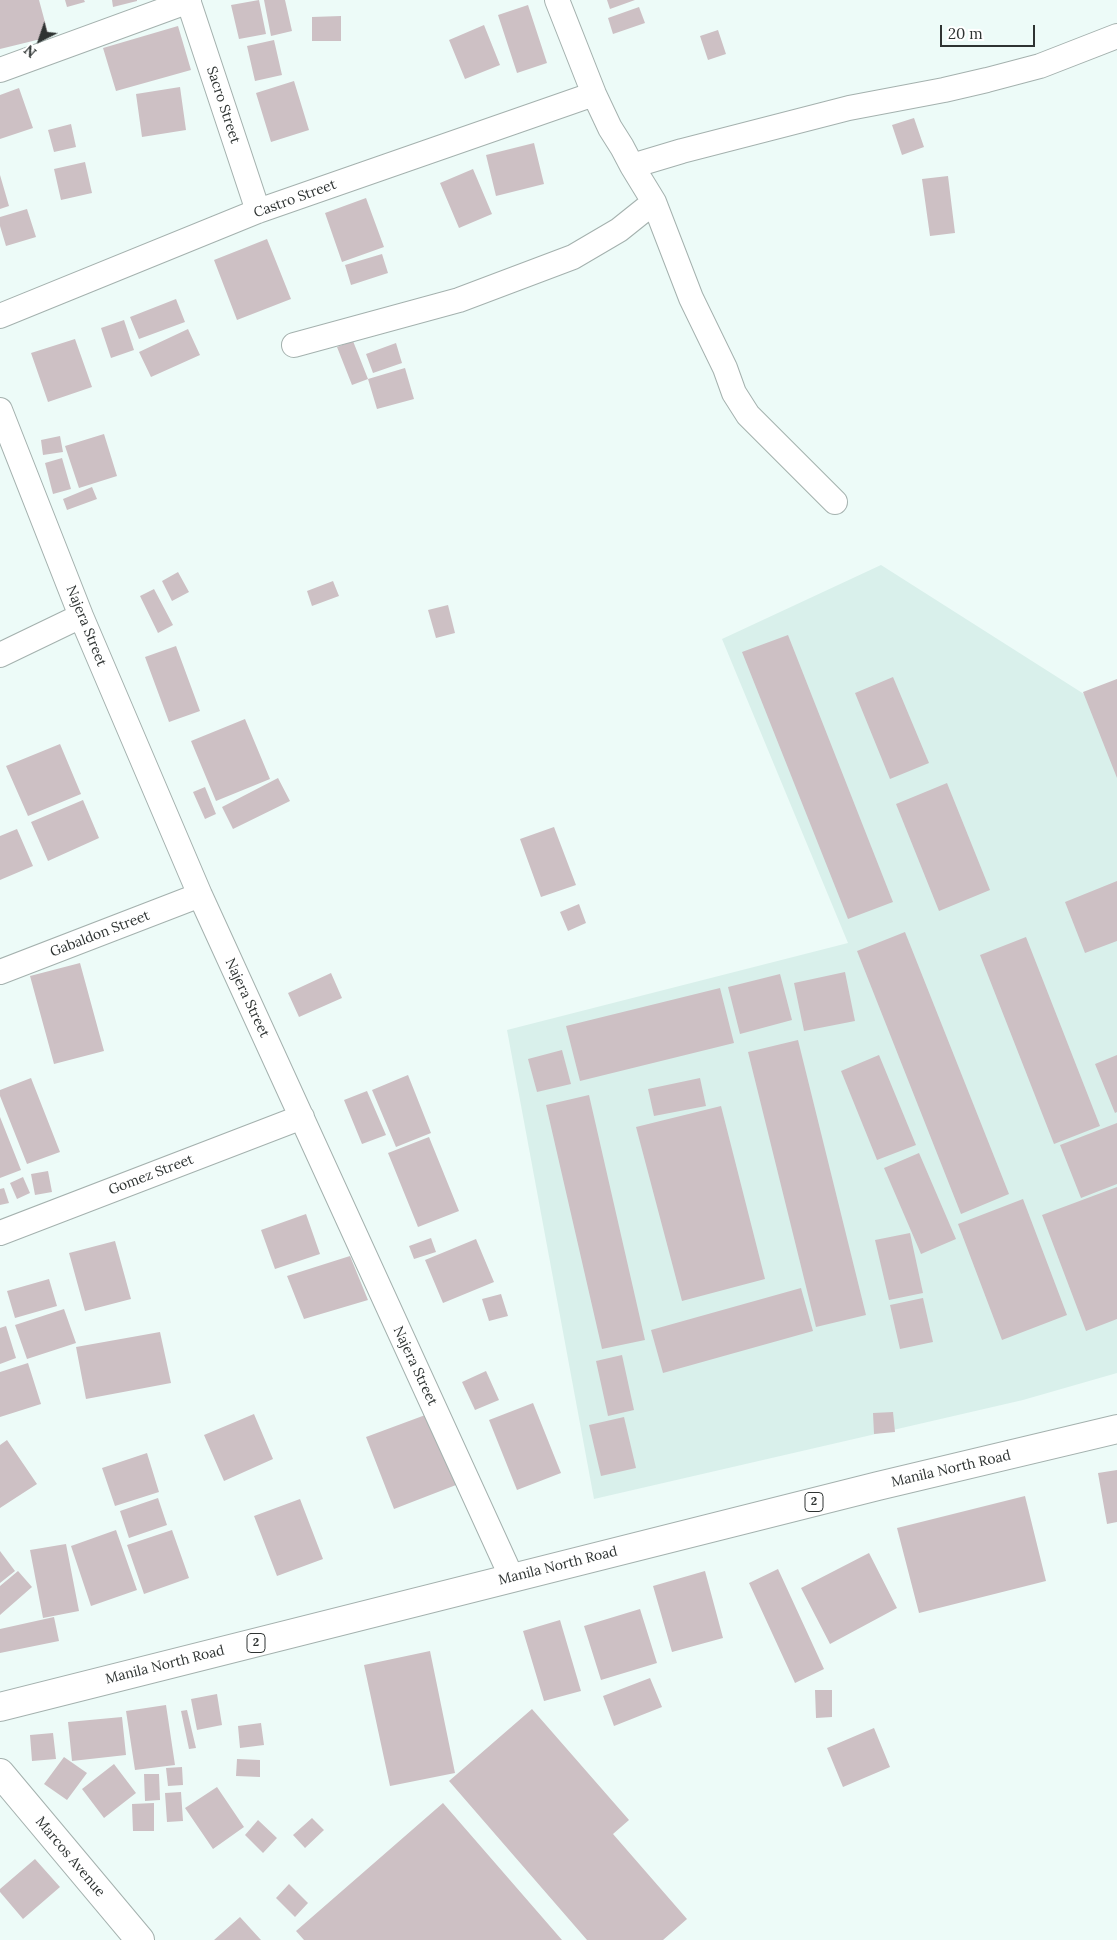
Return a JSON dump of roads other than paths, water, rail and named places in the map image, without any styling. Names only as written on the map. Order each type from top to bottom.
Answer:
[{"type":"main road","name":"Manila North Road","points":[[0,1707],[888,1484],[1117,1429]]},
{"type":"main road","name":"Marcos Avenue","points":[[0,1773],[140,1940]]},
{"type":"street","points":[[557,0],[594,94],[610,128],[654,202],[691,298],[739,401],[748,415],[773,442],[835,502]]},
{"type":"street","points":[[0,70],[189,1]]},
{"type":"street","name":"Sacro Street","points":[[189,1],[258,211]]},
{"type":"street","points":[[632,166],[691,148],[849,108],[944,90],[1040,66],[1117,36]]},
{"type":"street","name":"Castro Street","points":[[0,316],[258,211],[594,94]]},
{"type":"street","points":[[294,345],[459,300],[573,257],[620,230],[654,202]]},
{"type":"street","name":"Najera Street","points":[[0,410],[81,616],[200,895],[512,1578]]},
{"type":"street","points":[[0,654],[81,616]]},
{"type":"street","name":"Gabaldon Street","points":[[0,972],[200,895]]},
{"type":"street","name":"Gomez Street","points":[[0,1233],[302,1117]]}]
